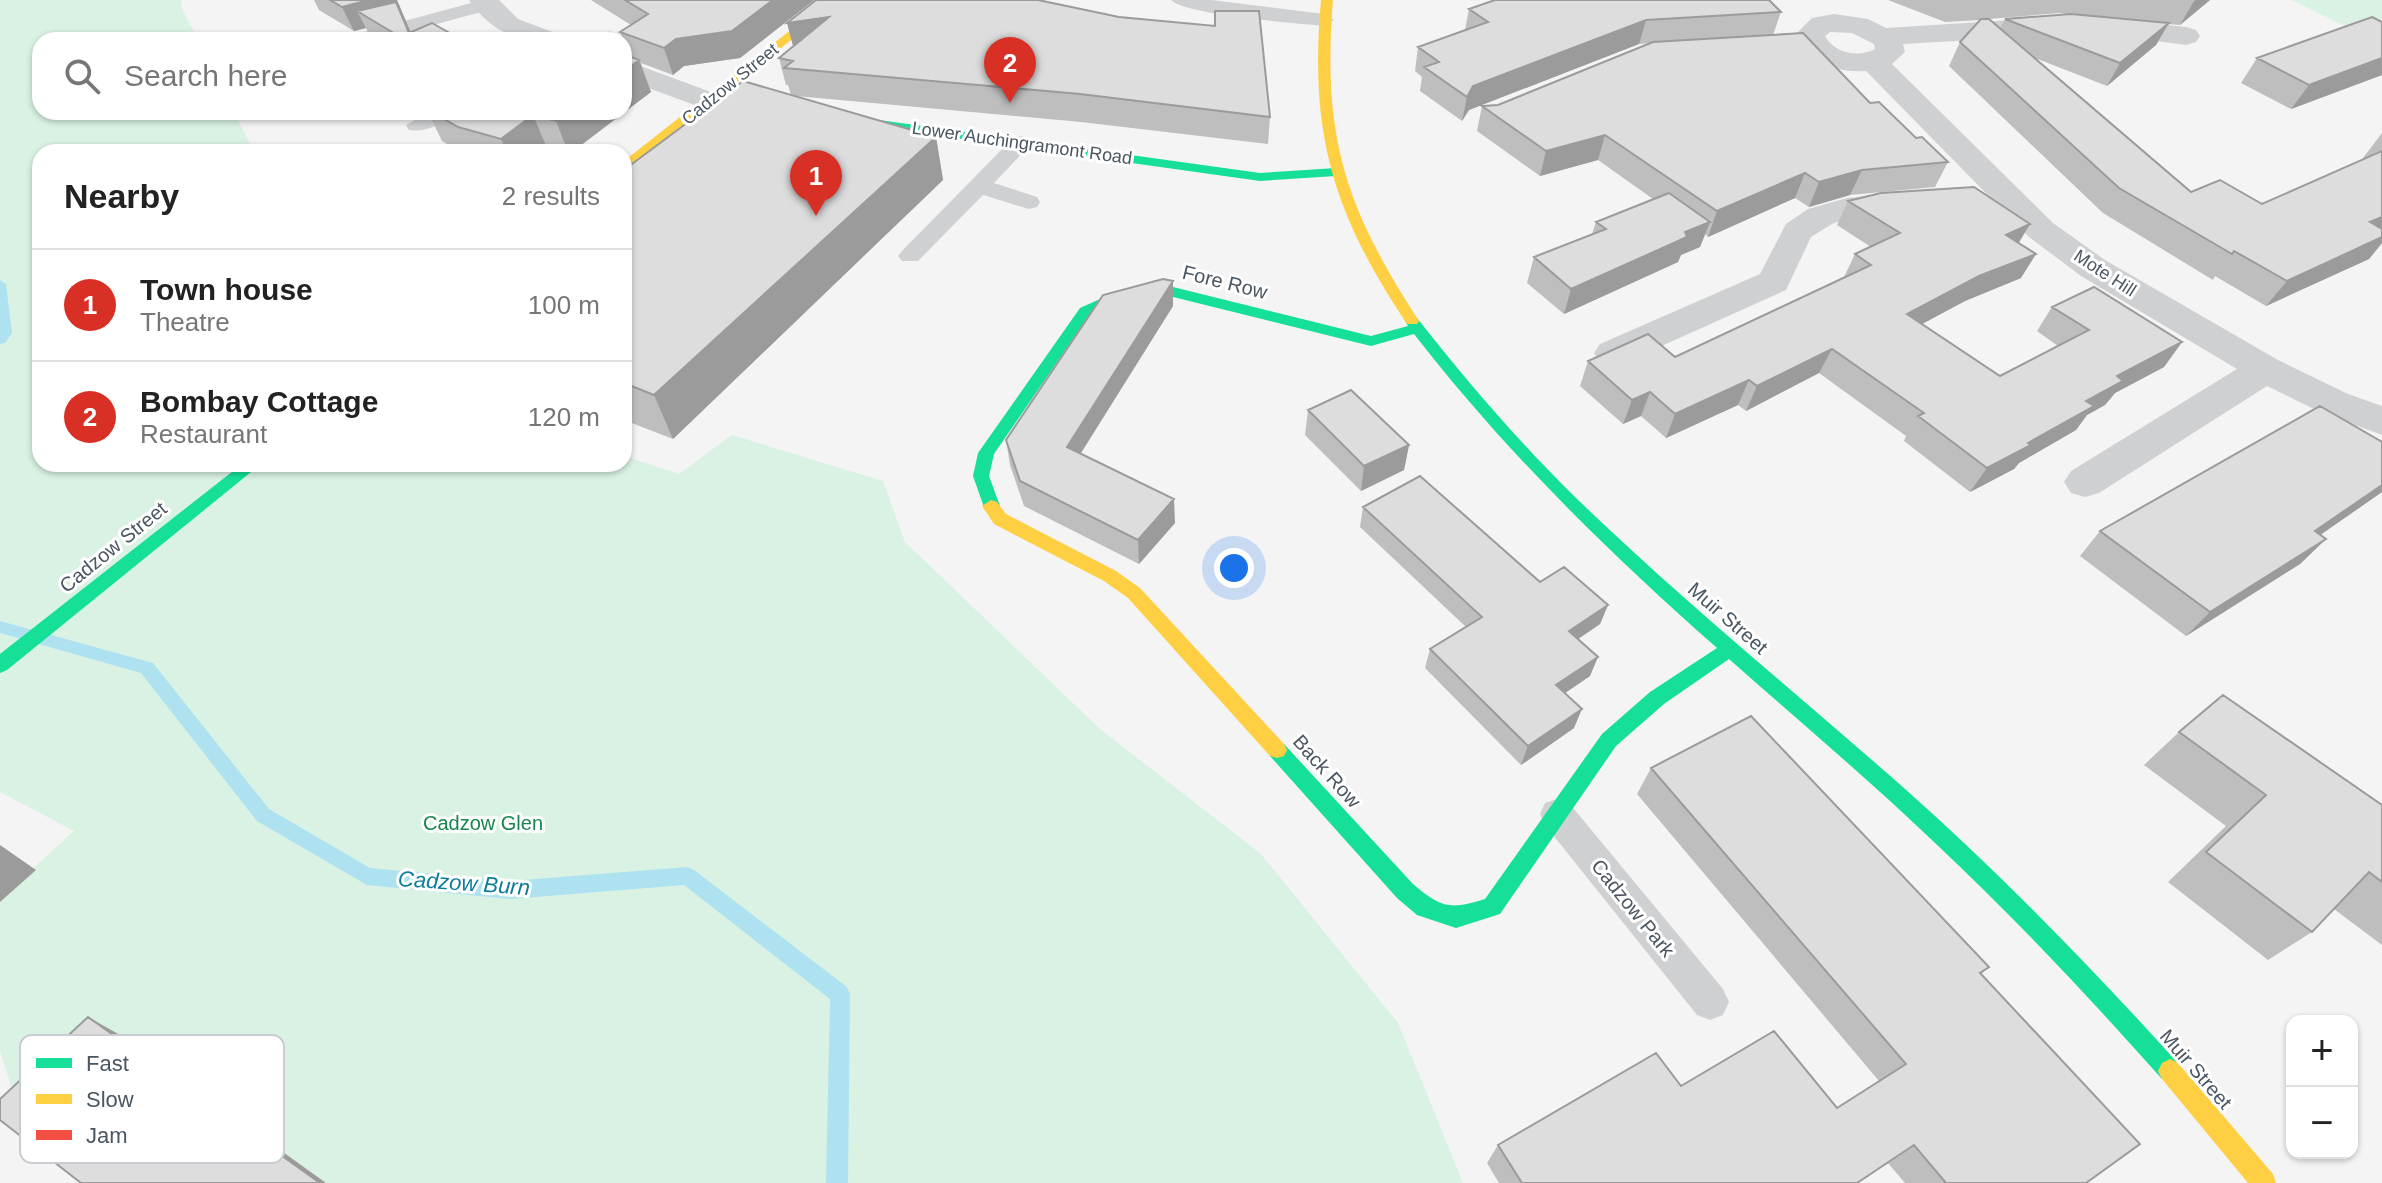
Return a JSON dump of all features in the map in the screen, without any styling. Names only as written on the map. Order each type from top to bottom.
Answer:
[{"type":"main road","name":"Cadzow Street","points":[[632,162],[836,0]]},
{"type":"main road","name":"Muir Street","points":[[1327,0],[1319,93],[1336,172],[1357,228],[1417,328],[1465,388],[1565,498],[1634,565],[1888,787],[2009,899],[2178,1079],[2264,1183]]},
{"type":"main road","points":[[708,101],[786,112]]},
{"type":"main road","name":"Lower Auchingramont Road","points":[[818,116],[1260,177],[1336,172]]},
{"type":"main road","name":"Fore Row","points":[[1047,363],[1085,310],[1155,290],[1371,341],[1417,328]]},
{"type":"main road","name":"Back Row","points":[[1047,363],[982,462],[981,476],[995,514],[1007,524],[1110,576],[1134,593],[1418,904],[1445,918],[1471,917],[1492,907],[1599,752],[1620,729],[1657,698],[1730,649]]},
{"type":"main road","name":"Cadzow Street","points":[[0,665],[243,472]]},
{"type":"street","points":[[484,2],[508,25],[527,32]]},
{"type":"street","points":[[1783,48],[1814,45],[1838,59],[1878,49],[1980,33],[2067,25],[2186,36]]},
{"type":"street","name":"Mote Hill","points":[[1878,49],[2007,196],[2041,230],[2093,268],[2265,369],[2334,403],[2382,421]]},
{"type":"street","points":[[632,72],[708,101]]},
{"type":"street","points":[[1970,201],[2007,196]]},
{"type":"street","points":[[1613,353],[1773,282],[1785,265],[1797,232],[1822,216],[1869,205],[1928,202]]},
{"type":"street","points":[[2085,482],[2265,369]]},
{"type":"lane","points":[[1180,0],[1239,11],[1324,20]]},
{"type":"lane","points":[[383,32],[484,2]]},
{"type":"lane","points":[[417,125],[428,120]]},
{"type":"lane","points":[[910,256],[1022,142]]},
{"type":"lane","points":[[979,186],[1029,202]]},
{"type":"lane","name":"Cadzow Park","points":[[1557,814],[1710,1002]]},
{"type":"green space","name":"Cadzow Glen","points":[[0,0],[181,0],[182,9],[194,32],[32,32],[32,120],[238,120],[250,144],[32,144],[32,472],[632,472],[632,459],[679,474],[732,435],[883,481],[905,542],[1100,729],[1261,854],[1398,1023],[1463,1183],[326,1183],[220,1163],[284,1163],[284,1035],[20,1035],[20,1114],[0,1051],[0,898],[74,831],[0,792]]},
{"type":"green space","points":[[2292,0],[2382,0],[2382,44]]},
{"type":"building","points":[[330,0],[369,0],[342,7]]},
{"type":"building","points":[[625,0],[773,0],[732,31],[676,39],[664,48],[632,36],[632,32],[620,32],[648,14]]},
{"type":"building","points":[[816,0],[1038,0],[1119,17],[1215,26],[1215,11],[1259,11],[1270,117],[1080,94],[784,68],[793,61],[779,58],[829,17],[787,23]]},
{"type":"building","points":[[1495,0],[1769,0],[1781,12],[1646,20],[1473,86],[1467,97],[1424,67],[1439,62],[1418,47],[1488,22],[1469,9]]},
{"type":"building","points":[[396,2],[409,32],[392,32],[357,11]]},
{"type":"building","points":[[2071,14],[2169,23],[2120,63],[2005,19]]},
{"type":"building","points":[[2372,17],[2382,22],[2382,58],[2309,85],[2257,58]]},
{"type":"building","points":[[1981,19],[1989,19],[2191,192],[2220,180],[2262,204],[2382,151],[2382,217],[2370,222],[2382,229],[2382,237],[2287,281],[2234,251],[2232,254],[2119,188],[1960,42]]},
{"type":"building","points":[[432,23],[448,32],[411,32]]},
{"type":"building","points":[[1803,33],[1870,103],[1879,102],[1916,138],[1922,137],[1948,162],[1862,170],[1819,182],[1805,173],[1717,211],[1605,135],[1546,151],[1482,106],[1498,105],[1653,42]]},
{"type":"building","points":[[743,81],[936,137],[654,395],[632,386],[632,164]]},
{"type":"building","points":[[446,120],[526,120],[501,139],[458,127]]},
{"type":"building","points":[[1974,187],[2030,224],[2006,235],[2036,254],[1979,276],[1907,314],[2000,376],[2089,330],[2052,307],[2094,287],[2182,342],[2117,376],[2123,381],[2086,401],[2094,406],[1987,468],[1918,416],[1924,413],[1832,349],[1757,386],[1749,380],[1675,414],[1650,392],[1632,400],[1588,361],[1648,334],[1675,357],[1871,265],[1855,254],[1900,233],[1848,201],[1881,193]]},
{"type":"building","points":[[1669,193],[1710,222],[1685,232],[1687,237],[1571,289],[1534,257],[1606,229],[1596,222]]},
{"type":"building","points":[[1163,279],[1173,281],[1067,447],[1174,499],[1138,540],[1020,481],[1006,440],[1103,295]]},
{"type":"building","points":[[1351,390],[1409,445],[1364,466],[1308,410]]},
{"type":"building","points":[[2320,406],[2382,442],[2382,485],[2315,531],[2326,539],[2210,612],[2100,531]]},
{"type":"building","points":[[1420,476],[1540,582],[1564,567],[1608,605],[1569,631],[1598,657],[1556,685],[1582,709],[1528,746],[1430,649],[1482,617],[1363,507]]},
{"type":"building","points":[[2223,695],[2382,805],[2382,882],[2369,872],[2312,932],[2206,852],[2266,795],[2179,732]]},
{"type":"building","points":[[1751,716],[1989,967],[1980,973],[2140,1144],[2086,1183],[1946,1183],[1914,1145],[1857,1183],[1522,1183],[1498,1145],[1656,1053],[1681,1086],[1774,1031],[1837,1108],[1906,1064],[1651,768]]},
{"type":"building","points":[[88,1017],[113,1035],[69,1035]]},
{"type":"building","points":[[20,1080],[20,1136],[0,1120],[0,1099]]},
{"type":"building","points":[[284,1157],[320,1183],[81,1183],[55,1163],[284,1163]]},
{"type":"waterway","name":"Cadzow Burn","points":[[0,284],[5,333],[0,340]]},
{"type":"waterway","name":"Cadzow Burn","points":[[0,627],[147,668],[263,815],[367,876],[511,890],[687,876],[840,994],[837,1183]]},
{"type":"traffic: fast","points":[[843,119],[1260,177],[1336,172]]},
{"type":"traffic: fast","points":[[991,506],[981,476],[986,453],[1085,311],[1118,296],[1165,290],[1371,341],[1417,328]]},
{"type":"traffic: fast","points":[[1412,321],[1460,383],[1566,498],[1681,605],[1940,834],[2058,950],[2170,1071]]},
{"type":"traffic: fast","points":[[0,665],[243,472]]},
{"type":"traffic: fast","points":[[1277,750],[1405,891],[1425,908],[1456,918],[1492,907],[1609,740],[1657,698],[1730,649]]},
{"type":"traffic: slow","points":[[632,162],[836,0]]},
{"type":"traffic: slow","points":[[1327,0],[1323,88],[1336,169],[1366,246],[1412,321]]},
{"type":"traffic: slow","points":[[991,506],[1000,519],[1110,576],[1134,593],[1277,750]]},
{"type":"traffic: slow","points":[[2170,1071],[2264,1183]]},
{"type":"traffic: jam","points":[[708,101],[774,110]]},
{"type":"place","name":"Bombay Cottage","points":[[1010,103]]},
{"type":"place","name":"Town house","points":[[816,216]]}]
